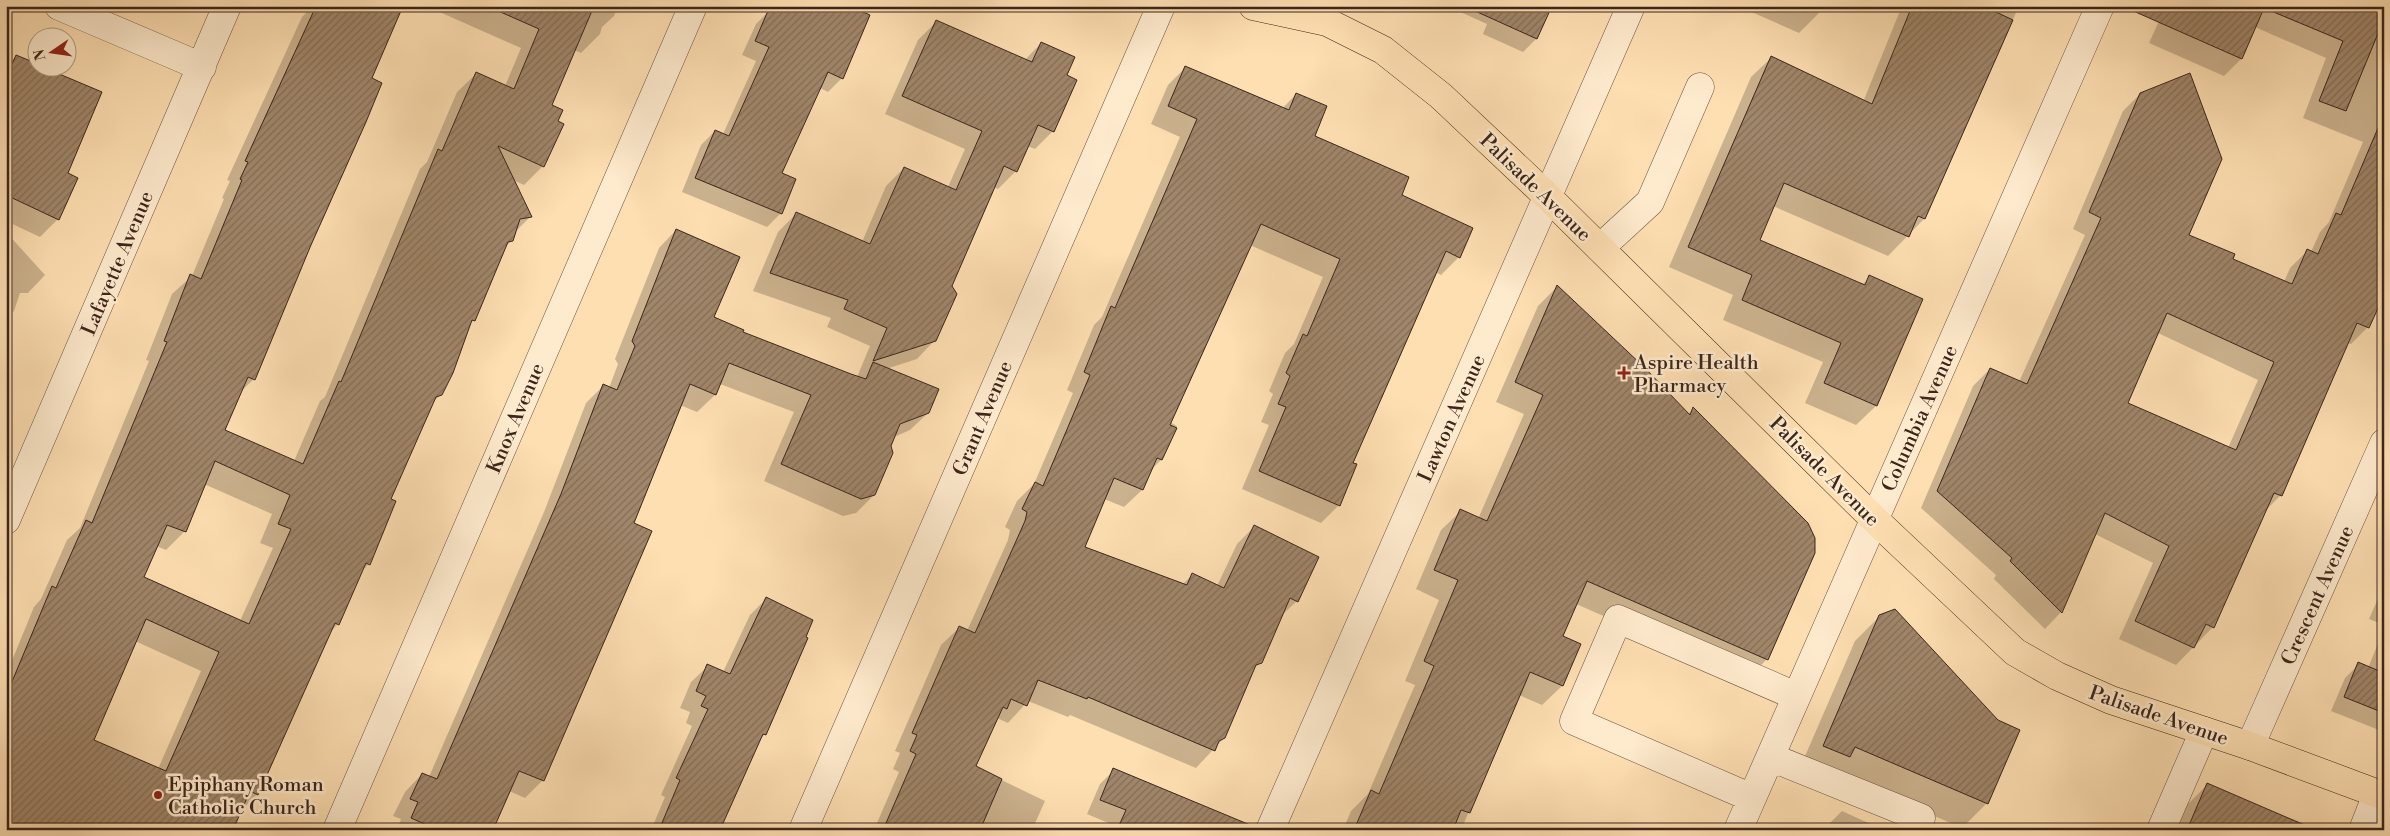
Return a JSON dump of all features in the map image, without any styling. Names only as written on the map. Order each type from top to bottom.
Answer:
[{"type":"main road","name":"Palisade Avenue","points":[[1253,6],[1328,22],[1383,50],[1441,96],[1548,196],[1874,519],[2015,652],[2057,676],[2096,694],[2250,746],[2381,795]]},
{"type":"street","points":[[59,6],[202,67]]},
{"type":"street","name":"Knox Avenue","points":[[337,830],[693,6]]},
{"type":"street","name":"Grant Avenue","points":[[803,830],[1161,6]]},
{"type":"street","name":"Lawton Avenue","points":[[1270,830],[1631,6]]},
{"type":"street","name":"Columbia Avenue","points":[[1738,830],[2100,6]]},
{"type":"street","name":"Lafayette Avenue","points":[[6,520],[202,67],[225,7]]},
{"type":"street","points":[[1600,248],[1650,202],[1700,87]]},
{"type":"street","name":"Crescent Avenue","points":[[2250,746],[2384,443]]},
{"type":"street","points":[[1752,798],[1574,721],[1588,687],[1618,619],[1796,696]]},
{"type":"street","points":[[2161,830],[2204,731]]},
{"type":"street","points":[[1770,757],[1921,818]]},
{"type":"street","points":[[2363,830],[2381,795]]},
{"type":"building","points":[[316,6],[403,6],[372,78],[382,83],[366,122],[311,245],[255,380],[248,377],[225,430],[303,464],[339,381],[341,382],[438,149],[442,151],[476,72],[514,89],[539,29],[487,6],[594,6],[552,105],[563,110],[558,121],[564,124],[544,167],[498,146],[532,217],[520,219],[513,241],[508,242],[475,321],[472,320],[453,373],[442,395],[436,397],[391,499],[396,501],[370,565],[366,563],[339,625],[335,623],[258,795],[250,791],[233,830],[6,830],[6,696],[52,586],[56,588],[86,520],[92,523],[167,342],[164,341],[190,274],[201,279],[242,180],[240,179],[248,162],[245,161]],"holes":[[[215,461],[290,495],[278,524],[291,529],[249,624],[144,577],[167,525],[186,532]],[[146,619],[219,652],[166,771],[94,740]]]},
{"type":"building","points":[[770,6],[849,6],[870,15],[843,79],[828,72],[782,173],[796,179],[782,214],[695,178],[715,130],[729,136],[769,47],[755,41]]},
{"type":"building","points":[[1464,6],[1552,6],[1537,39]]},
{"type":"building","points":[[1912,6],[1983,6],[2013,20],[1925,219],[1918,216],[1909,237],[1784,183],[1760,240],[1865,285],[1869,275],[1923,299],[1877,406],[1824,383],[1841,343],[1742,300],[1752,275],[1688,247],[1771,56],[1872,104]]},
{"type":"building","points":[[2122,6],[2384,6],[2384,19],[2346,111],[2319,101],[2343,41],[2264,8],[2242,59]]},
{"type":"building","points":[[936,20],[1032,62],[1041,42],[1075,57],[1067,75],[1077,80],[1054,132],[1038,125],[1017,172],[1004,166],[952,286],[957,294],[936,341],[873,361],[887,328],[844,309],[848,300],[770,273],[796,212],[870,244],[904,167],[956,190],[982,131],[902,96]]},
{"type":"building","points":[[16,55],[28,60],[28,78],[69,78],[102,92],[68,173],[78,178],[59,220],[6,195],[6,78]]},
{"type":"building","points":[[1185,66],[1289,110],[1296,93],[1327,106],[1315,136],[1409,177],[1402,195],[1473,228],[1460,258],[1446,251],[1353,463],[1357,464],[1340,506],[1259,471],[1286,407],[1278,404],[1290,376],[1286,373],[1303,334],[1307,336],[1340,259],[1261,224],[1170,425],[1177,428],[1162,460],[1157,458],[1143,490],[1114,478],[1085,547],[1187,585],[1192,573],[1224,588],[1254,525],[1319,557],[1298,602],[1290,598],[1262,663],[1256,665],[1225,738],[1219,741],[1215,751],[1088,697],[1087,699],[1038,680],[1027,706],[1011,699],[1007,709],[1003,707],[976,766],[1002,779],[980,830],[883,830],[916,754],[910,751],[917,735],[912,733],[959,626],[975,633],[1025,521],[1027,512],[1022,509],[1035,482],[1043,486],[1090,375],[1084,372],[1111,306],[1115,308],[1197,119],[1168,106]]},
{"type":"building","points":[[2190,73],[2222,159],[2189,235],[2235,254],[2233,259],[2292,284],[2307,249],[2318,254],[2336,213],[2341,215],[2384,114],[2384,295],[2369,328],[2357,323],[2282,496],[2274,493],[2214,628],[2206,624],[2194,648],[2135,621],[2169,546],[2105,513],[2062,613],[2010,561],[2012,558],[1937,491],[1990,368],[2027,384],[2101,218],[2089,212],[2140,93]],"holes":[[[2167,313],[2274,362],[2236,450],[2128,403]]]},
{"type":"building","points":[[676,229],[740,257],[714,317],[744,330],[743,332],[866,379],[873,362],[939,389],[929,413],[900,424],[891,446],[893,453],[875,495],[861,499],[781,464],[811,395],[729,363],[716,395],[690,384],[634,523],[652,531],[544,781],[519,771],[493,830],[438,830],[411,818],[418,802],[410,799],[422,773],[437,779],[561,494],[603,384],[617,390],[635,346],[632,341]]},
{"type":"building","points":[[1557,285],[1645,368],[1690,415],[1693,407],[1808,523],[1815,538],[1815,553],[1768,660],[1587,581],[1563,636],[1581,644],[1563,686],[1530,672],[1470,813],[1461,810],[1453,830],[1354,830],[1371,790],[1379,794],[1434,666],[1424,661],[1458,580],[1434,570],[1460,509],[1487,521],[1543,395],[1515,382]]},
{"type":"building","points":[[766,597],[813,620],[806,637],[808,638],[766,735],[763,734],[720,830],[659,830],[680,780],[676,778],[708,709],[701,706],[706,696],[696,691],[707,664],[730,674]]},
{"type":"building","points":[[1895,609],[1998,720],[2020,730],[1988,804],[1855,747],[1850,757],[1823,746],[1879,615]]},
{"type":"building","points":[[2358,662],[2384,673],[2384,713],[2344,697]]},
{"type":"building","points":[[1113,768],[1255,827],[1255,830],[1117,830],[1126,810],[1100,800]]},
{"type":"building","points":[[2207,783],[2316,830],[2187,830]]},
{"type":"place","name":"Aspire Health Pharmacy","points":[[1624,373]]},
{"type":"place","name":"Epiphany Roman Catholic Church","points":[[158,795]]}]
